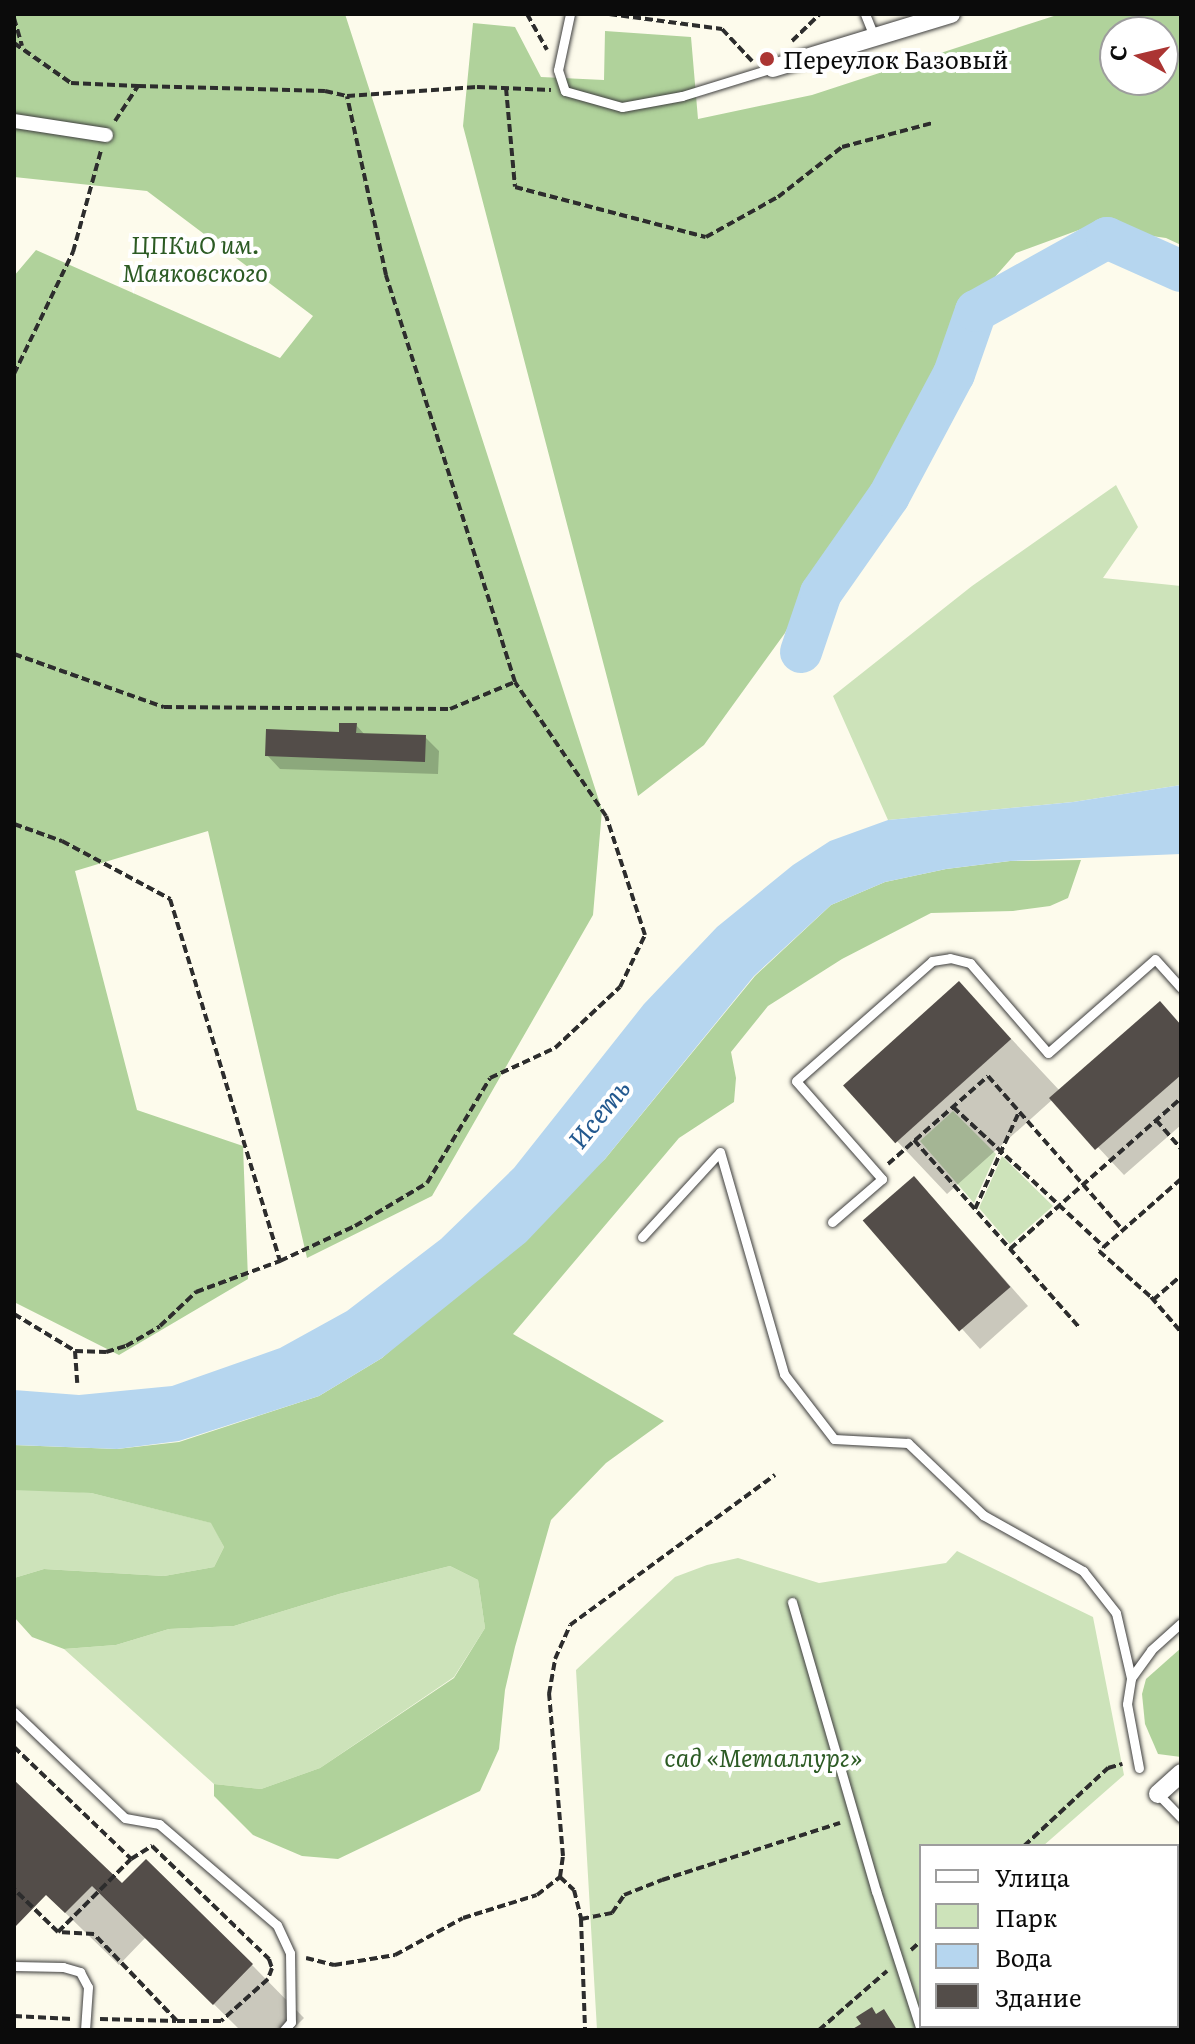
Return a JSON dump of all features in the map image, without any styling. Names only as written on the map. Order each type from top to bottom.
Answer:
[{"type":"street","points":[[767,69],[951,14]]},
{"type":"street","points":[[14,121],[106,135]]},
{"type":"street","points":[[1158,1794],[1181,1773]]},
{"type":"lane","points":[[570,14],[558,70],[565,91],[622,107],[682,96],[767,69]]},
{"type":"lane","points":[[865,14],[874,36]]},
{"type":"lane","points":[[832,1222],[882,1179],[796,1081],[932,961],[950,958],[970,963],[1048,1053],[1155,959],[1181,988]]},
{"type":"lane","points":[[642,1237],[720,1152],[784,1374],[834,1439],[908,1443],[983,1515],[1083,1571],[1116,1613],[1131,1678],[1127,1704],[1139,1768]]},
{"type":"lane","points":[[792,1602],[854,1819],[919,2023]]},
{"type":"lane","points":[[1131,1678],[1151,1650],[1181,1623]]},
{"type":"lane","points":[[14,1712],[125,1818],[159,1824],[277,1925],[290,1953],[291,2022],[284,2030]]},
{"type":"lane","points":[[1158,1794],[1181,1818]]},
{"type":"lane","points":[[14,1966],[63,1967],[80,1972],[88,1987],[85,2030]]},
{"type":"path","points":[[527,14],[558,70]]},
{"type":"path","points":[[609,14],[722,29],[767,69]]},
{"type":"path","points":[[791,42],[820,14]]},
{"type":"path","points":[[14,18],[22,48]]},
{"type":"path","points":[[14,43],[71,83],[325,91],[347,96],[506,88],[565,91]]},
{"type":"path","points":[[14,374],[73,252],[106,135],[138,86]]},
{"type":"path","points":[[506,88],[515,187],[706,237],[778,197],[842,147],[932,123]]},
{"type":"path","points":[[14,1314],[75,1351],[106,1352],[126,1346],[160,1326],[196,1292],[280,1261],[355,1226],[427,1183],[490,1078],[555,1048],[620,987],[645,935],[606,816],[515,682],[386,275],[347,96]]},
{"type":"path","points":[[14,654],[164,707],[450,709],[515,682]]},
{"type":"path","points":[[14,824],[62,841],[170,899],[280,1261]]},
{"type":"path","points":[[877,1173],[988,1076],[1123,1230]]},
{"type":"path","points":[[1010,1249],[1181,1098]]},
{"type":"path","points":[[953,1107],[1104,1247]]},
{"type":"path","points":[[975,1209],[1019,1111]]},
{"type":"path","points":[[1156,1120],[1181,1149]]},
{"type":"path","points":[[914,1140],[1079,1327]]},
{"type":"path","points":[[1181,1179],[1099,1251],[1153,1300],[1181,1332]]},
{"type":"path","points":[[1153,1300],[1181,1276]]},
{"type":"path","points":[[75,1351],[77,1383]]},
{"type":"path","points":[[290,1953],[334,1965],[395,1955],[463,1918],[537,1895],[560,1877],[563,1856],[549,1694],[555,1659],[570,1625],[775,1475]]},
{"type":"path","points":[[14,1747],[131,1859]]},
{"type":"path","points":[[1026,1844],[1108,1768],[1122,1764],[1139,1768]]},
{"type":"path","points":[[581,1919],[612,1913],[624,1895],[662,1880],[854,1819]]},
{"type":"path","points":[[14,1889],[58,1932],[94,1934],[177,2021],[221,2021],[268,1979],[272,1968],[269,1959],[152,1846],[131,1859],[58,1932]]},
{"type":"path","points":[[560,1877],[574,1890],[581,1919],[585,2030]]},
{"type":"path","points":[[819,2030],[901,1959]]},
{"type":"green space","points":[[14,14],[345,14],[602,810],[593,915],[432,1196],[307,1258],[208,831],[75,871],[137,1110],[243,1146],[248,1279],[119,1355],[14,1302],[14,276],[36,250],[280,358],[313,316],[147,191],[14,177]]},
{"type":"green space","points":[[1060,14],[1181,14],[1181,245],[1166,238],[1087,227],[1016,253],[949,329],[939,414],[873,503],[828,549],[785,633],[704,745],[638,796],[463,126],[473,23],[515,27],[541,77],[604,80],[605,31],[691,37],[698,119],[812,95]]},
{"type":"green space","points":[[1116,485],[1138,527],[1103,578],[1181,586],[1181,785],[1073,802],[888,820],[833,696],[972,586]]},
{"type":"green space","points":[[1081,860],[1068,898],[1050,906],[1013,911],[931,913],[842,959],[768,1006],[731,1052],[736,1078],[734,1102],[679,1138],[513,1334],[664,1421],[606,1463],[551,1520],[505,1690],[499,1749],[480,1791],[338,1859],[302,1856],[253,1835],[214,1796],[214,1784],[261,1789],[320,1768],[454,1678],[485,1628],[478,1580],[450,1566],[339,1594],[234,1626],[169,1629],[116,1645],[64,1649],[32,1637],[14,1617],[14,1578],[44,1569],[164,1576],[214,1567],[224,1547],[211,1523],[91,1493],[14,1490],[14,1445],[117,1449],[179,1442],[319,1396],[382,1358],[605,1159],[755,976],[831,905],[885,882],[946,869],[1010,861]]},
{"type":"green space","points":[[953,1111],[996,1154],[974,1203],[920,1141]]},
{"type":"green space","points":[[1002,1156],[1053,1206],[1010,1244],[979,1208]]},
{"type":"green space","points":[[30,1488],[91,1493],[212,1523],[224,1547],[214,1567],[164,1576],[44,1569],[14,1578],[14,1490]]},
{"type":"green space","name":"сад «Металлург»","points":[[957,1551],[1093,1617],[1124,1775],[1045,1844],[919,1844],[919,2028],[1012,2030],[597,2030],[576,1670],[675,1577],[707,1565],[738,1558],[819,1583],[946,1563]]},
{"type":"green space","points":[[450,1566],[478,1580],[485,1628],[454,1677],[320,1768],[261,1789],[214,1784],[64,1649],[116,1645],[169,1629],[234,1626],[339,1594]]},
{"type":"green space","points":[[1181,1648],[1181,1757],[1158,1754],[1145,1724],[1142,1694],[1146,1679]]},
{"type":"water","name":"Исеть","points":[[1181,785],[1181,854],[1010,861],[946,869],[885,882],[831,905],[754,976],[605,1159],[526,1242],[382,1358],[319,1396],[179,1441],[117,1449],[14,1445],[14,1390],[79,1395],[172,1386],[280,1348],[347,1311],[441,1239],[514,1168],[644,1004],[717,927],[793,865],[830,841],[888,820],[1073,802]]},
{"type":"building","points":[[339,723],[357,723],[356,733],[426,735],[425,762],[265,756],[266,729],[339,732]]},
{"type":"building","points":[[959,981],[1011,1039],[895,1143],[843,1085]]},
{"type":"building","points":[[1160,1001],[1181,1025],[1181,1075],[1095,1150],[1049,1098]]},
{"type":"building","points":[[914,1176],[1010,1287],[959,1332],[863,1221]]},
{"type":"building","points":[[14,1780],[122,1883],[146,1859],[253,1964],[213,2005],[92,1886],[65,1913],[46,1895],[14,1928]]},
{"type":"building","points":[[872,2007],[876,2014],[884,2009],[897,2030],[851,2030],[861,2024],[856,2017]]},
{"type":"waterway","points":[[801,652],[821,593],[889,496],[954,374],[976,311],[1107,238],[1181,271]]},
{"type":"place","name":"Переулок Базовый","points":[[767,59]]},
{"type":"park label","name":"ЦПКиО им. Маяковского","points":[[195,258]]}]
